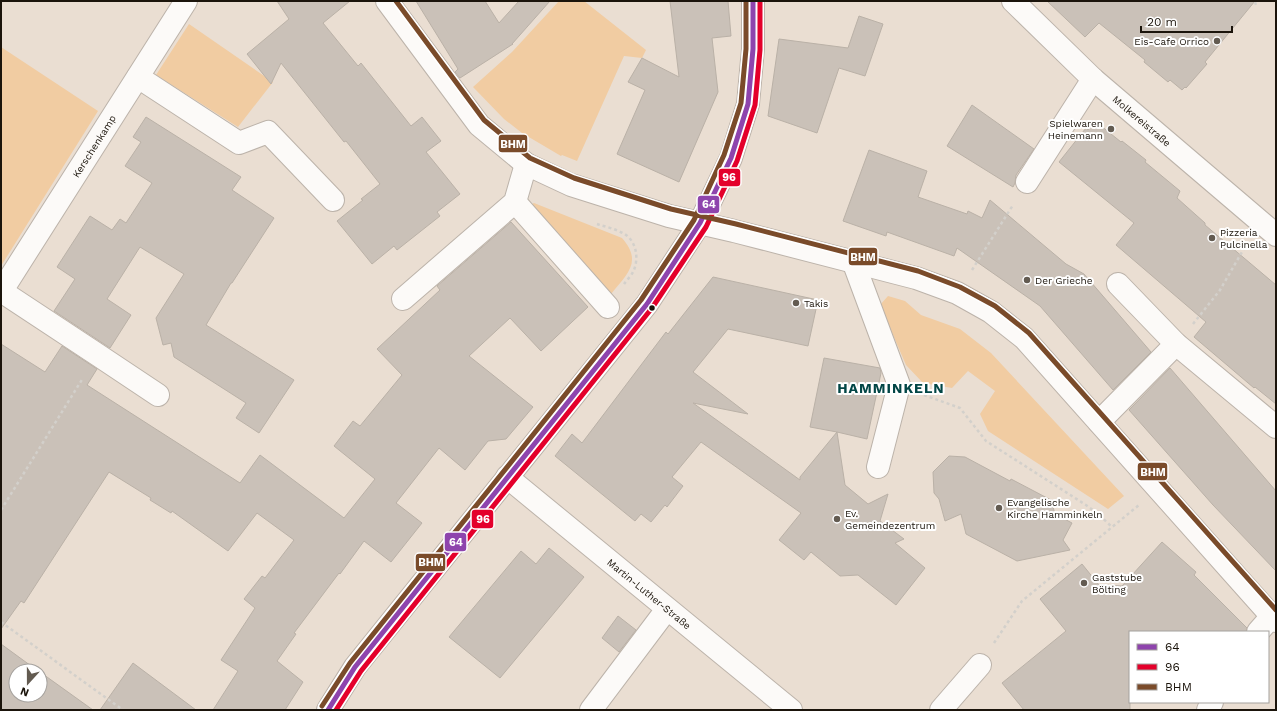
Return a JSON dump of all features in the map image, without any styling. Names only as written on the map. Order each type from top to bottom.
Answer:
[{"type":"street","name":"Kerschenkamp","points":[[1,292],[186,1]]},
{"type":"street","points":[[387,1],[479,125],[526,164],[571,185],[669,216],[734,231],[916,278],[957,293],[991,312],[1024,338],[1274,618],[1259,631]]},
{"type":"street","points":[[328,710],[355,668],[647,304],[700,223],[731,158],[748,104],[753,49],[753,1]]},
{"type":"street","name":"Molkereistraße","points":[[1013,1],[1093,79],[1268,228]]},
{"type":"street","points":[[138,77],[239,143],[268,132],[333,200]]},
{"type":"street","points":[[1027,182],[1093,79]]},
{"type":"street","points":[[403,299],[515,202],[526,164]]},
{"type":"street","points":[[515,202],[608,307]]},
{"type":"street","points":[[853,261],[900,385],[878,467]]},
{"type":"street","points":[[1118,284],[1176,344],[1276,427]]},
{"type":"street","points":[[1,292],[158,395]]},
{"type":"street","points":[[1099,422],[1176,344]]},
{"type":"street","name":"Martin-Luther-Straße","points":[[507,477],[791,710]]},
{"type":"street","points":[[591,710],[667,609]]},
{"type":"street","points":[[941,710],[980,665]]},
{"type":"path","points":[[957,293],[1027,182]]},
{"type":"path","points":[[591,222],[627,236],[634,246],[636,259],[633,271],[608,307]]},
{"type":"path","points":[[1176,344],[1268,228]]},
{"type":"path","points":[[1,510],[98,355]]},
{"type":"path","points":[[900,385],[960,408],[986,441],[1091,509],[1112,527]]},
{"type":"path","points":[[980,665],[1022,601],[1158,489]]},
{"type":"path","points":[[1,622],[124,710]]},
{"type":"shaded area","points":[[559,1],[584,1],[646,50],[642,58],[624,56],[577,161],[562,155],[561,156],[522,133],[504,119],[473,87],[512,52]]},
{"type":"shaded area","points":[[189,24],[273,82],[238,127],[156,75]]},
{"type":"shaded area","points":[[1,47],[98,111],[1,266]]},
{"type":"shaded area","points":[[534,203],[622,238],[628,246],[632,261],[627,274],[611,294],[528,206]]},
{"type":"shaded area","points":[[888,296],[905,301],[921,315],[960,329],[991,353],[1124,496],[1108,509],[988,431],[980,414],[995,391],[968,371],[952,388],[923,383],[906,365],[880,305]]},
{"type":"building","points":[[277,1],[350,1],[323,23],[358,66],[361,63],[411,126],[422,117],[441,141],[426,152],[460,194],[437,212],[440,216],[397,250],[394,246],[372,264],[337,221],[380,184],[346,141],[344,142],[281,63],[271,84],[247,54],[289,19]]},
{"type":"building","points":[[416,1],[485,1],[499,23],[519,1],[550,1],[513,44],[460,78],[455,72],[458,69]]},
{"type":"building","points":[[670,1],[728,1],[731,36],[712,38],[718,92],[679,182],[617,154],[645,90],[628,82],[642,58],[679,77]]},
{"type":"building","points":[[1047,1],[1255,1],[1205,62],[1207,64],[1186,88],[1185,87],[1182,90],[1170,80],[1168,82],[1144,62],[1145,60],[1099,23],[1085,37]]},
{"type":"building","points":[[859,16],[883,24],[865,76],[839,68],[817,133],[768,116],[779,39],[848,48]]},
{"type":"building","points":[[972,105],[1034,149],[1016,175],[1013,187],[947,146]]},
{"type":"building","points":[[146,117],[241,177],[232,190],[274,218],[231,283],[206,325],[294,380],[259,433],[236,418],[246,403],[174,357],[171,343],[163,345],[156,318],[184,274],[140,247],[107,299],[131,315],[110,348],[54,311],[75,279],[57,267],[90,216],[112,230],[120,219],[126,223],[152,183],[125,166],[141,142],[133,137]]},
{"type":"building","points":[[1095,121],[1146,160],[1145,162],[1180,191],[1177,198],[1205,223],[1205,225],[1276,285],[1276,404],[1255,387],[1254,388],[1194,337],[1206,322],[1116,245],[1134,223],[1059,162],[1086,128],[1088,130]]},
{"type":"building","points":[[869,150],[927,171],[918,197],[967,214],[968,211],[982,218],[990,200],[1066,264],[1084,274],[1151,352],[1113,390],[1040,306],[957,248],[954,256],[887,232],[886,236],[843,221]]},
{"type":"building","points":[[511,222],[588,307],[541,351],[510,318],[469,356],[533,407],[506,439],[488,441],[465,470],[439,448],[396,503],[422,523],[391,562],[364,541],[294,633],[296,634],[277,661],[303,682],[285,710],[213,710],[238,671],[221,660],[255,608],[244,599],[262,576],[265,578],[294,540],[257,513],[228,551],[172,511],[171,513],[150,500],[151,498],[109,472],[24,603],[21,601],[1,629],[1,344],[45,372],[62,346],[97,369],[87,385],[240,483],[260,455],[344,518],[375,479],[334,446],[353,421],[360,426],[402,375],[377,349],[440,290],[437,286]]},
{"type":"building","points":[[713,277],[818,300],[808,346],[728,329],[693,372],[748,414],[693,403],[800,480],[800,477],[837,432],[845,485],[868,504],[888,494],[880,521],[904,539],[895,543],[925,568],[896,605],[858,575],[840,576],[811,552],[804,560],[779,540],[801,513],[701,442],[672,477],[683,486],[667,507],[665,505],[651,522],[641,514],[635,521],[555,456],[572,434],[582,443],[666,332],[668,334]]},
{"type":"building","points":[[824,358],[880,368],[881,373],[867,439],[810,427]]},
{"type":"building","points":[[1170,368],[1276,491],[1276,571],[1213,505],[1129,410]]},
{"type":"building","name":"Evangelische Kirche Hamminkeln","points":[[949,456],[965,457],[1010,481],[1011,479],[1051,500],[1055,514],[1072,523],[1063,540],[1070,550],[1017,561],[966,534],[961,514],[945,521],[939,499],[934,493],[933,472]]},
{"type":"building","points":[[1162,542],[1196,572],[1194,575],[1247,628],[1246,631],[1129,631],[1130,710],[1024,710],[1002,683],[1066,631],[1040,599],[1082,564],[1099,585],[1122,586]]},
{"type":"building","points":[[549,548],[584,577],[500,678],[449,637],[521,551],[536,564]]},
{"type":"building","points":[[618,616],[636,630],[619,652],[602,638]]},
{"type":"building","points":[[1,644],[27,663],[8,663],[8,703],[48,703],[48,678],[93,710],[1,710]]},
{"type":"building","points":[[133,663],[196,710],[100,710]]},
{"type":"transit line","name":"BHM","points":[[396,1],[484,120],[530,158],[574,178],[671,209],[736,224],[918,271],[960,287],[995,306],[1029,333],[1276,610]]},
{"type":"transit line","name":"BHM","points":[[322,706],[350,663],[641,300],[694,220],[724,155],[741,103],[746,49],[746,1]]},
{"type":"transit line","name":"64","points":[[328,710],[355,667],[647,304],[700,223],[731,158],[748,104],[753,49],[753,1]]},
{"type":"transit line","name":"96","points":[[336,710],[361,671],[652,308],[706,227],[737,161],[755,105],[760,50],[760,1]]},
{"type":"place","name":"Eis-Cafe Orrico","points":[[1217,41]]},
{"type":"place","name":"Spielwaren Heinemann","points":[[1111,129]]},
{"type":"place","name":"Pizzeria Pulcinella","points":[[1212,238]]},
{"type":"place","name":"Der Grieche","points":[[1027,280]]},
{"type":"place","name":"Takis","points":[[796,303]]},
{"type":"place","name":"Evangelische Kirche Hamminkeln","points":[[999,508]]},
{"type":"place","name":"Ev. Gemeindezentrum","points":[[837,519]]},
{"type":"place","name":"Gaststube Bölting","points":[[1084,583]]},
{"type":"district","name":"HAMMINKELN","points":[[891,388]]}]
